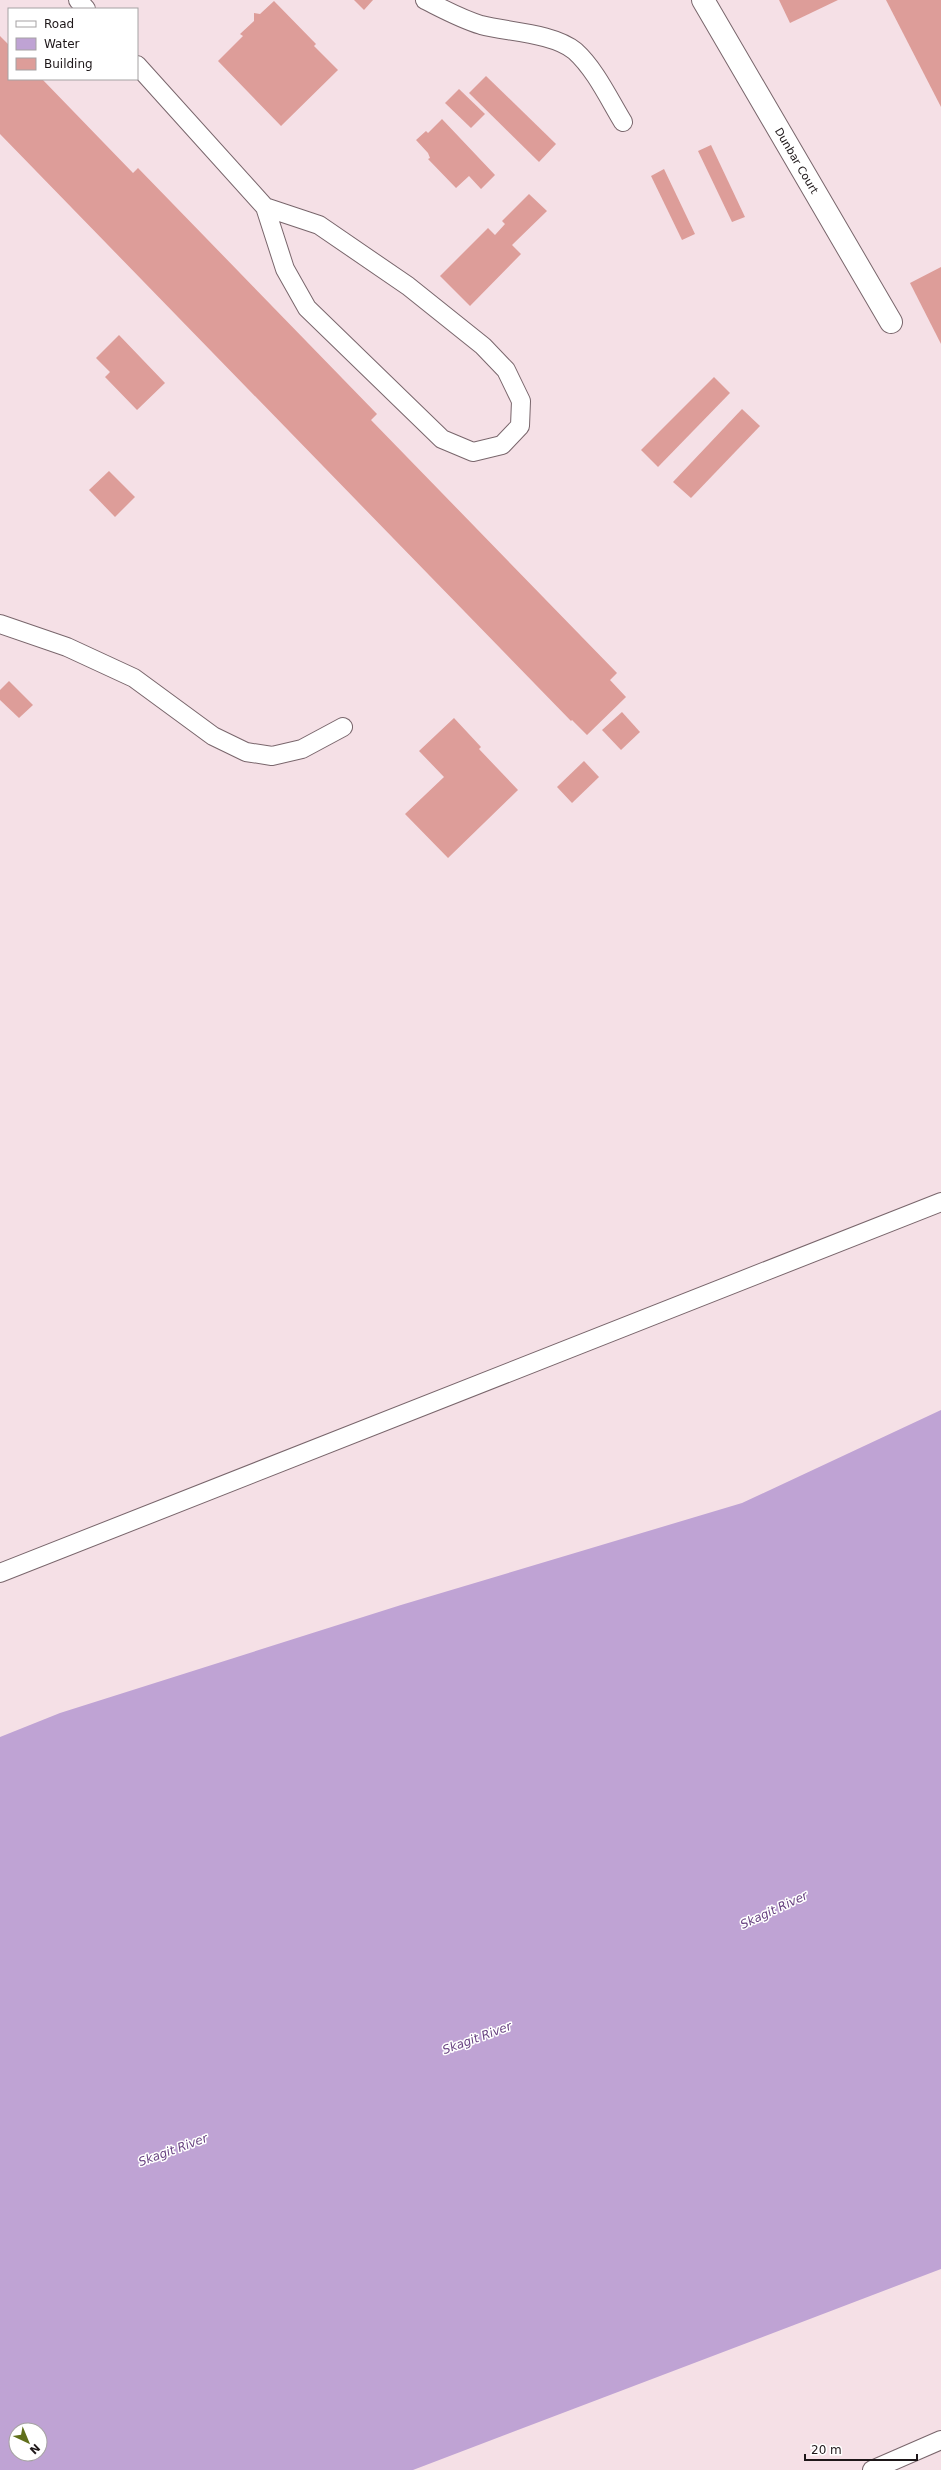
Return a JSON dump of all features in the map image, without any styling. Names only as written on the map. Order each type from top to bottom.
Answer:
[{"type":"street","name":"Dunbar Court","points":[[703,0],[891,322]]},
{"type":"lane","points":[[78,0],[85,8]]},
{"type":"lane","points":[[425,0],[463,19],[555,41],[568,47],[586,63],[623,122]]},
{"type":"lane","points":[[138,66],[265,207],[285,269],[306,308],[442,439],[473,452],[502,445],[520,426],[521,401],[506,370],[483,346],[408,286],[319,225],[265,207]]},
{"type":"lane","points":[[0,624],[67,647],[134,678],[214,736],[246,752],[272,756],[302,750],[343,727]]},
{"type":"lane","points":[[0,1573],[941,1202]]},
{"type":"lane","points":[[872,2470],[941,2440]]},
{"type":"water","name":"Skagit River","points":[[941,1410],[941,2269],[413,2470],[0,2470],[0,1737],[60,1713],[401,1605],[742,1503]]},
{"type":"building","points":[[354,0],[373,0],[364,10]]},
{"type":"building","points":[[779,0],[838,0],[790,23]]},
{"type":"building","points":[[886,0],[941,0],[941,107]]},
{"type":"building","points":[[274,1],[316,44],[314,46],[338,70],[281,126],[218,61],[243,36],[240,34],[254,21],[254,13],[260,14]]},
{"type":"building","points":[[0,36],[8,44],[8,80],[43,80],[133,173],[138,168],[377,414],[371,420],[617,673],[610,680],[626,697],[587,735],[572,720],[571,721],[0,134]]},
{"type":"building","points":[[486,76],[556,144],[539,162],[469,93]]},
{"type":"building","points":[[459,89],[485,114],[471,128],[445,103]]},
{"type":"building","points":[[442,119],[495,175],[481,189],[469,176],[456,188],[428,159],[430,158],[428,153],[416,140],[426,131],[428,133]]},
{"type":"building","points":[[711,145],[745,217],[732,222],[698,151]]},
{"type":"building","points":[[664,169],[695,234],[682,240],[651,176]]},
{"type":"building","points":[[529,194],[547,211],[512,245],[521,254],[470,306],[440,276],[488,228],[495,235],[505,224],[502,221]]},
{"type":"building","points":[[941,267],[941,344],[910,283]]},
{"type":"building","points":[[119,335],[165,383],[137,410],[105,377],[110,372],[96,358]]},
{"type":"building","points":[[714,377],[730,393],[658,467],[641,450]]},
{"type":"building","points":[[742,409],[760,426],[691,498],[673,482]]},
{"type":"building","points":[[109,471],[135,497],[115,517],[89,490]]},
{"type":"building","points":[[9,681],[33,705],[19,718],[0,700],[0,690]]},
{"type":"building","points":[[622,712],[640,732],[621,750],[602,730]]},
{"type":"building","points":[[454,718],[481,747],[479,749],[518,790],[448,858],[405,814],[444,777],[419,751]]},
{"type":"building","points":[[584,761],[599,777],[572,803],[557,787]]}]
